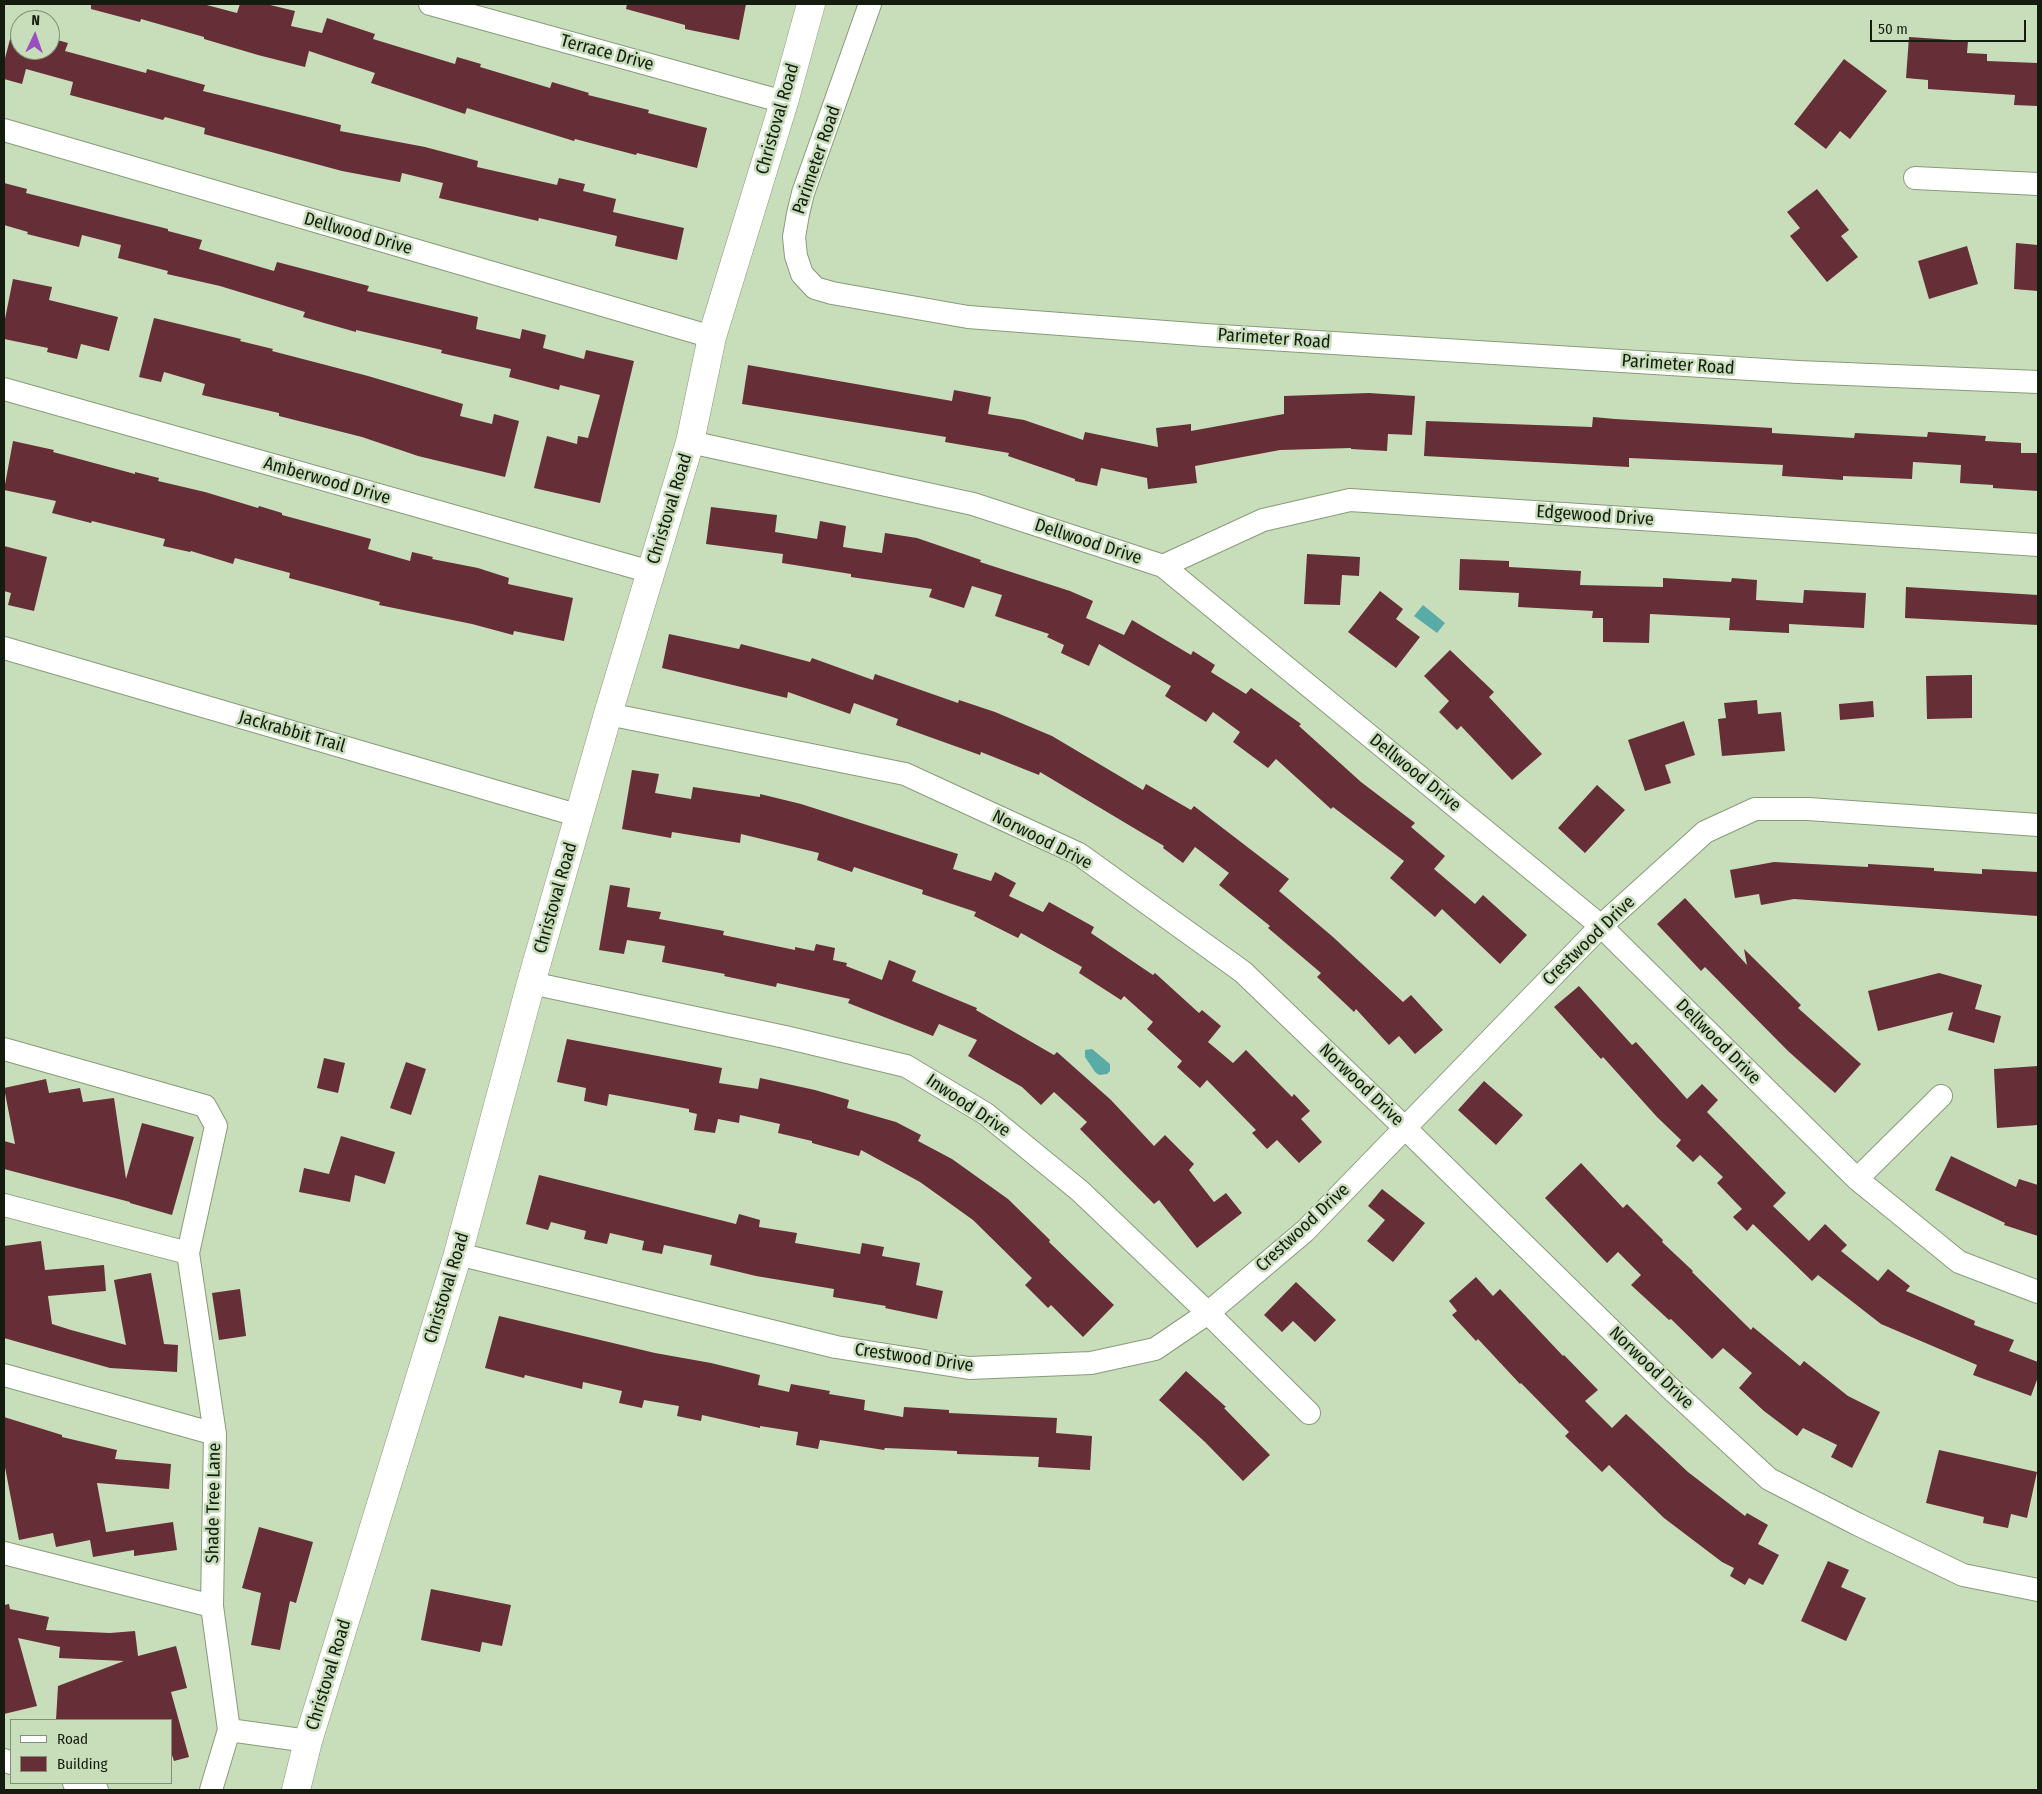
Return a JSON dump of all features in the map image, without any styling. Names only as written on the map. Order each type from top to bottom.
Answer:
[{"type":"street","name":"Terrace Drive","points":[[430,4],[784,102]]},
{"type":"street","name":"Christoval Road","points":[[296,1790],[308,1741],[458,1254],[531,982],[608,714],[690,442],[712,337],[784,102],[811,4]]},
{"type":"street","name":"Parimeter Road","points":[[870,4],[803,193],[798,214],[794,237],[796,256],[802,274],[815,288],[832,293],[968,317],[1798,372],[2038,382]]},
{"type":"street","name":"Dellwood Drive","points":[[4,130],[712,337]]},
{"type":"street","points":[[1915,178],[2038,184]]},
{"type":"street","name":"Amberwood Drive","points":[[4,389],[651,572]]},
{"type":"street","name":"Dellwood Drive","points":[[690,442],[973,504],[1163,566],[1601,926],[1857,1179],[1960,1262],[2038,1292]]},
{"type":"street","name":"Edgewood Drive","points":[[1163,566],[1263,520],[1350,500],[2038,545]]},
{"type":"street","name":"Jackrabbit Trail","points":[[4,648],[580,816]]},
{"type":"street","name":"Norwood Drive","points":[[608,714],[905,774],[1079,854],[1243,972],[1670,1388],[1769,1479],[1963,1575],[2038,1590]]},
{"type":"street","name":"Crestwood Drive","points":[[458,1254],[836,1347],[969,1368],[1091,1363],[1155,1349],[1208,1313],[1305,1231],[1601,926],[1705,832],[1755,809],[1808,809],[2038,825]]},
{"type":"street","name":"Inwood Drive","points":[[531,982],[785,1037],[906,1066],[986,1114],[1080,1191],[1208,1313],[1308,1413]]},
{"type":"street","points":[[4,1049],[205,1106],[216,1126],[188,1253],[215,1434]]},
{"type":"street","points":[[1857,1179],[1941,1096]]},
{"type":"street","points":[[4,1206],[188,1253]]},
{"type":"street","name":"Shade Tree Lane","points":[[4,1376],[215,1434],[212,1606],[229,1730],[212,1790]]},
{"type":"street","points":[[4,1553],[212,1606]]},
{"type":"street","points":[[229,1730],[308,1741]]},
{"type":"street","points":[[77,1784],[97,1790]]},
{"type":"water","points":[[1423,605],[1445,623],[1437,633],[1414,616]]},
{"type":"water","points":[[1092,1049],[1110,1064],[1110,1071],[1107,1074],[1099,1075],[1095,1072],[1085,1057],[1085,1050]]},
{"type":"building","points":[[91,4],[203,4],[237,13],[240,4],[266,4],[295,11],[291,26],[322,33],[327,18],[375,34],[373,39],[455,64],[457,57],[481,64],[480,67],[550,88],[552,82],[589,93],[588,95],[649,110],[648,113],[707,128],[697,168],[575,139],[574,141],[467,108],[465,114],[371,83],[375,73],[309,51],[305,67],[258,55],[141,19],[140,22],[91,9]]},
{"type":"building","points":[[627,4],[746,4],[739,40],[685,29],[685,25],[626,9]]},
{"type":"building","points":[[1909,37],[1968,41],[1967,53],[1987,54],[1987,61],[2038,63],[2038,106],[2014,105],[2015,95],[1928,89],[1928,80],[1906,78]]},
{"type":"building","points":[[10,39],[10,60],[60,60],[60,41],[68,43],[65,51],[146,73],[147,69],[205,85],[203,91],[341,125],[340,131],[425,147],[478,161],[477,167],[557,185],[559,178],[585,184],[583,191],[616,199],[613,212],[684,228],[677,260],[615,246],[617,236],[539,218],[538,221],[439,198],[443,183],[402,173],[400,182],[342,171],[204,134],[205,128],[165,117],[163,120],[70,95],[73,82],[26,69],[22,84],[4,79],[4,62]]},
{"type":"building","points":[[1844,59],[1887,91],[1850,139],[1840,131],[1826,149],[1794,124]]},
{"type":"building","points":[[4,183],[27,189],[26,193],[168,229],[168,231],[202,240],[199,249],[274,271],[277,262],[369,286],[367,291],[478,317],[476,329],[520,339],[522,329],[546,335],[543,348],[584,359],[586,350],[634,361],[600,503],[534,488],[547,436],[577,444],[578,436],[588,438],[600,395],[560,385],[559,390],[509,377],[511,369],[441,353],[442,350],[356,330],[356,332],[303,317],[305,312],[220,286],[167,274],[168,271],[118,258],[121,245],[82,235],[79,247],[27,234],[28,232],[4,225]]},
{"type":"building","points":[[1817,189],[1849,230],[1841,236],[1858,257],[1827,282],[1790,236],[1800,228],[1787,212]]},
{"type":"building","points":[[2016,243],[2038,245],[2038,291],[2014,289]]},
{"type":"building","points":[[1967,246],[1978,284],[1929,299],[1918,261]]},
{"type":"building","points":[[13,279],[52,287],[49,300],[118,317],[109,351],[81,344],[77,359],[47,352],[48,348],[4,339],[4,324]]},
{"type":"building","points":[[154,318],[241,339],[240,341],[273,349],[272,351],[368,376],[463,404],[460,416],[492,424],[494,414],[519,421],[505,477],[418,456],[362,437],[279,416],[279,413],[202,395],[205,384],[164,372],[161,382],[139,377]]},
{"type":"building","points":[[748,365],[952,401],[954,390],[991,397],[988,414],[1024,420],[1083,440],[1085,432],[1158,447],[1156,428],[1191,424],[1191,431],[1284,414],[1284,396],[1369,393],[1415,396],[1412,435],[1388,434],[1387,451],[1351,448],[1280,450],[1195,466],[1197,483],[1148,489],[1147,478],[1101,468],[1097,486],[1075,481],[1075,479],[1008,456],[1009,453],[945,442],[946,437],[742,404]]},
{"type":"building","points":[[1593,417],[1772,428],[1772,433],[1854,438],[1855,433],[1927,437],[1928,432],[1986,436],[1985,441],[2021,443],[2021,453],[2038,453],[2038,491],[1993,488],[1993,485],[1960,483],[1961,465],[1913,462],[1912,479],[1843,476],[1843,480],[1782,476],[1783,465],[1629,458],[1629,467],[1424,456],[1426,421],[1592,427]]},
{"type":"building","points":[[13,441],[54,450],[53,452],[135,474],[135,472],[159,478],[158,481],[205,492],[258,508],[259,506],[282,513],[282,515],[371,539],[368,549],[410,561],[412,552],[433,557],[432,559],[478,568],[509,578],[508,584],[573,598],[564,641],[514,631],[513,635],[472,624],[379,605],[380,602],[289,578],[290,573],[235,558],[233,564],[191,551],[163,546],[165,539],[52,513],[56,501],[4,490]]},
{"type":"building","points":[[711,507],[777,515],[775,532],[817,539],[820,521],[846,526],[843,547],[882,553],[885,533],[917,538],[981,560],[980,562],[1070,591],[1093,601],[1086,618],[1124,635],[1132,620],[1191,655],[1193,651],[1215,665],[1211,672],[1246,694],[1251,688],[1301,724],[1299,726],[1361,782],[1415,823],[1411,827],[1445,856],[1434,869],[1475,904],[1483,895],[1527,935],[1500,964],[1442,909],[1435,917],[1390,878],[1404,861],[1333,807],[1331,809],[1276,759],[1268,768],[1233,742],[1240,732],[1213,712],[1206,722],[1165,696],[1171,686],[1099,644],[1089,666],[1061,653],[1064,645],[1047,637],[1049,634],[995,616],[1002,595],[972,586],[964,608],[929,597],[932,589],[851,577],[851,574],[782,563],[783,554],[706,544]]},
{"type":"building","points":[[4,546],[47,557],[34,611],[8,605],[11,593],[4,591]]},
{"type":"building","points":[[1307,554],[1360,557],[1359,576],[1342,575],[1340,605],[1304,604]]},
{"type":"building","points":[[1460,559],[1509,561],[1509,567],[1581,571],[1580,585],[1663,587],[1663,578],[1731,582],[1732,578],[1757,580],[1756,600],[1803,603],[1804,590],[1866,593],[1864,628],[1789,624],[1789,633],[1729,630],[1730,618],[1650,614],[1649,643],[1603,642],[1603,618],[1592,618],[1593,611],[1518,607],[1519,593],[1459,590]]},
{"type":"building","points":[[1906,587],[2038,595],[2038,625],[1905,618]]},
{"type":"building","points":[[1380,591],[1403,609],[1396,619],[1420,637],[1396,668],[1348,632]]},
{"type":"building","points":[[669,634],[739,649],[741,644],[810,662],[812,658],[873,680],[875,674],[958,703],[959,700],[995,712],[1052,736],[1143,790],[1146,784],[1191,810],[1194,806],[1289,879],[1279,891],[1333,937],[1403,1002],[1411,995],[1443,1030],[1415,1054],[1399,1036],[1389,1045],[1356,1009],[1354,1012],[1317,977],[1321,973],[1268,928],[1270,926],[1219,885],[1229,873],[1195,847],[1183,863],[1163,848],[1164,846],[1040,772],[1039,775],[981,752],[980,755],[896,725],[898,719],[854,703],[850,714],[788,692],[787,698],[662,668]]},
{"type":"building","points":[[1450,650],[1494,692],[1489,697],[1542,754],[1512,780],[1461,726],[1457,730],[1439,712],[1449,701],[1424,676]]},
{"type":"building","points":[[1972,675],[1972,718],[1927,719],[1926,676]]},
{"type":"building","points":[[1757,700],[1758,714],[1781,712],[1785,751],[1722,756],[1718,719],[1726,718],[1724,703]]},
{"type":"building","points":[[1873,701],[1874,717],[1840,720],[1839,704]]},
{"type":"building","points":[[1684,721],[1695,755],[1665,765],[1671,783],[1645,791],[1628,740]]},
{"type":"building","points":[[632,770],[659,774],[655,793],[691,799],[693,787],[760,797],[760,794],[801,804],[958,854],[953,869],[991,881],[995,872],[1016,883],[1009,896],[1043,912],[1049,902],[1094,927],[1091,933],[1153,975],[1155,973],[1199,1013],[1202,1010],[1221,1026],[1208,1042],[1233,1063],[1246,1050],[1292,1097],[1294,1094],[1310,1111],[1301,1119],[1322,1142],[1299,1163],[1277,1140],[1267,1149],[1252,1133],[1256,1130],[1207,1080],[1200,1088],[1177,1067],[1182,1061],[1147,1029],[1153,1022],[1124,996],[1121,1000],[1079,973],[1082,967],[1021,933],[1018,938],[974,916],[976,912],[922,894],[923,890],[854,867],[852,872],[817,860],[819,853],[741,834],[740,843],[672,832],[671,838],[622,829]]},
{"type":"building","points":[[1597,785],[1625,810],[1585,853],[1558,828]]},
{"type":"building","points":[[1774,862],[1868,867],[1868,864],[1934,868],[1934,871],[1982,874],[1982,869],[2038,872],[2038,916],[1794,899],[1761,905],[1759,894],[1735,898],[1730,870]]},
{"type":"building","points":[[610,885],[630,888],[627,907],[661,912],[659,919],[724,931],[723,935],[795,950],[795,947],[814,951],[816,944],[835,948],[833,960],[847,963],[846,966],[882,980],[889,960],[916,971],[912,981],[977,1008],[976,1010],[1054,1055],[1057,1052],[1111,1100],[1154,1146],[1165,1135],[1194,1164],[1189,1170],[1214,1202],[1226,1193],[1242,1213],[1197,1248],[1159,1200],[1154,1204],[1080,1129],[1087,1122],[1054,1092],[1041,1105],[1022,1087],[968,1056],[977,1040],[939,1024],[933,1036],[848,1003],[850,999],[777,983],[776,987],[724,976],[725,974],[662,962],[665,946],[627,940],[624,954],[599,950]]},
{"type":"building","points":[[1685,898],[1747,965],[1744,949],[1801,1005],[1798,1008],[1861,1064],[1835,1093],[1788,1051],[1705,967],[1701,971],[1657,924]]},
{"type":"building","points":[[1939,973],[1982,985],[1975,1009],[2001,1016],[1994,1043],[1948,1030],[1953,1012],[1878,1031],[1868,991]]},
{"type":"building","points":[[1579,986],[1632,1045],[1636,1042],[1687,1099],[1702,1084],[1718,1100],[1707,1112],[1786,1193],[1773,1206],[1809,1241],[1825,1224],[1847,1245],[1841,1251],[1878,1281],[1888,1269],[1910,1286],[1906,1291],[1975,1321],[1974,1325],[2014,1340],[2009,1351],[2038,1362],[2038,1377],[2031,1396],[1973,1375],[1977,1365],[1881,1324],[1818,1275],[1812,1281],[1753,1224],[1747,1231],[1733,1217],[1742,1209],[1717,1183],[1723,1177],[1700,1155],[1693,1162],[1676,1146],[1681,1140],[1657,1117],[1603,1057],[1601,1059],[1554,1007]]},
{"type":"building","points":[[567,1039],[722,1068],[719,1083],[758,1089],[760,1078],[815,1090],[849,1100],[847,1108],[896,1122],[921,1135],[918,1141],[952,1159],[1008,1199],[1114,1305],[1083,1337],[1051,1305],[1048,1308],[1025,1285],[1032,1278],[973,1220],[920,1182],[861,1150],[859,1156],[812,1143],[812,1141],[778,1133],[780,1124],[740,1115],[739,1123],[718,1119],[715,1133],[694,1130],[697,1114],[689,1112],[689,1109],[609,1094],[607,1106],[584,1101],[586,1088],[557,1082]]},
{"type":"building","points":[[324,1058],[345,1063],[338,1093],[317,1088]]},
{"type":"building","points":[[406,1062],[426,1069],[411,1115],[390,1108]]},
{"type":"building","points":[[2038,1066],[2038,1125],[1997,1128],[1994,1069]]},
{"type":"building","points":[[46,1079],[49,1093],[80,1088],[83,1102],[114,1098],[126,1179],[142,1123],[194,1137],[172,1215],[4,1169],[4,1141],[15,1144],[4,1088]]},
{"type":"building","points":[[1484,1081],[1523,1115],[1496,1145],[1458,1110]]},
{"type":"building","points":[[341,1136],[395,1152],[385,1184],[355,1175],[350,1202],[299,1192],[304,1168],[329,1174]]},
{"type":"building","points":[[1951,1156],[2016,1187],[2019,1179],[2038,1185],[2038,1236],[2004,1225],[2005,1223],[1935,1190]]},
{"type":"building","points":[[1581,1163],[1623,1208],[1627,1204],[1663,1240],[1662,1242],[1751,1330],[1753,1327],[1800,1366],[1804,1361],[1848,1396],[1880,1412],[1852,1468],[1831,1457],[1837,1445],[1803,1428],[1797,1436],[1764,1411],[1739,1388],[1752,1373],[1723,1348],[1712,1359],[1671,1319],[1669,1320],[1631,1285],[1641,1275],[1618,1252],[1607,1263],[1545,1198]]},
{"type":"building","points":[[539,1175],[736,1224],[739,1214],[760,1220],[759,1227],[797,1233],[795,1243],[860,1254],[862,1243],[884,1247],[882,1256],[920,1263],[916,1285],[943,1291],[937,1319],[885,1308],[886,1306],[833,1297],[834,1289],[756,1276],[710,1265],[712,1255],[664,1245],[662,1254],[642,1250],[644,1241],[610,1233],[607,1244],[584,1239],[586,1231],[551,1222],[548,1230],[526,1224]]},
{"type":"building","points":[[1382,1189],[1425,1223],[1393,1262],[1367,1241],[1385,1220],[1368,1206]]},
{"type":"building","points":[[41,1241],[45,1270],[104,1265],[106,1291],[48,1296],[52,1324],[71,1330],[126,1345],[114,1280],[151,1273],[164,1344],[178,1345],[177,1372],[110,1368],[4,1338],[4,1246]]},
{"type":"building","points":[[1476,1277],[1493,1296],[1500,1289],[1598,1390],[1585,1401],[1612,1428],[1626,1414],[1688,1472],[1745,1516],[1747,1513],[1768,1525],[1758,1544],[1779,1555],[1763,1585],[1749,1578],[1745,1585],[1730,1576],[1734,1568],[1722,1562],[1664,1518],[1609,1465],[1602,1472],[1565,1436],[1569,1432],[1478,1339],[1476,1341],[1452,1315],[1457,1311],[1449,1301]]},
{"type":"building","points":[[1296,1282],[1336,1320],[1315,1342],[1293,1321],[1282,1332],[1264,1315]]},
{"type":"building","points":[[240,1289],[246,1336],[219,1340],[212,1293]]},
{"type":"building","points":[[499,1316],[655,1353],[711,1363],[760,1375],[758,1385],[789,1392],[791,1384],[830,1391],[829,1394],[865,1400],[864,1410],[903,1417],[904,1407],[949,1410],[949,1413],[1057,1418],[1056,1433],[1092,1436],[1090,1470],[1038,1467],[1039,1457],[957,1454],[957,1451],[885,1448],[884,1450],[820,1440],[818,1449],[796,1445],[798,1432],[760,1426],[760,1428],[702,1415],[701,1421],[677,1416],[679,1406],[644,1400],[642,1408],[619,1403],[622,1391],[583,1382],[582,1389],[525,1375],[524,1378],[485,1368]]},
{"type":"building","points":[[1186,1371],[1226,1407],[1224,1408],[1270,1455],[1243,1481],[1205,1442],[1159,1400]]},
{"type":"building","points":[[4,1417],[62,1435],[62,1437],[117,1450],[115,1459],[171,1464],[169,1489],[97,1483],[106,1532],[173,1522],[177,1550],[134,1556],[134,1550],[93,1557],[90,1540],[56,1547],[53,1533],[19,1540],[4,1462]]},
{"type":"building","points":[[1939,1450],[2037,1472],[2027,1518],[2011,1514],[2008,1528],[1983,1523],[1984,1517],[1926,1503]]},
{"type":"building","points":[[259,1527],[313,1542],[296,1603],[290,1601],[280,1650],[251,1645],[261,1593],[242,1588]]},
{"type":"building","points":[[1828,1561],[1849,1570],[1841,1587],[1866,1598],[1846,1641],[1801,1621]]},
{"type":"building","points":[[431,1589],[511,1605],[502,1646],[482,1642],[480,1652],[421,1640]]},
{"type":"building","points":[[9,1604],[10,1609],[49,1617],[46,1630],[110,1633],[135,1631],[138,1656],[176,1646],[187,1688],[171,1692],[189,1757],[174,1761],[172,1755],[172,1719],[56,1719],[58,1686],[124,1661],[59,1658],[60,1647],[18,1638],[37,1706],[4,1714],[4,1605]]}]
